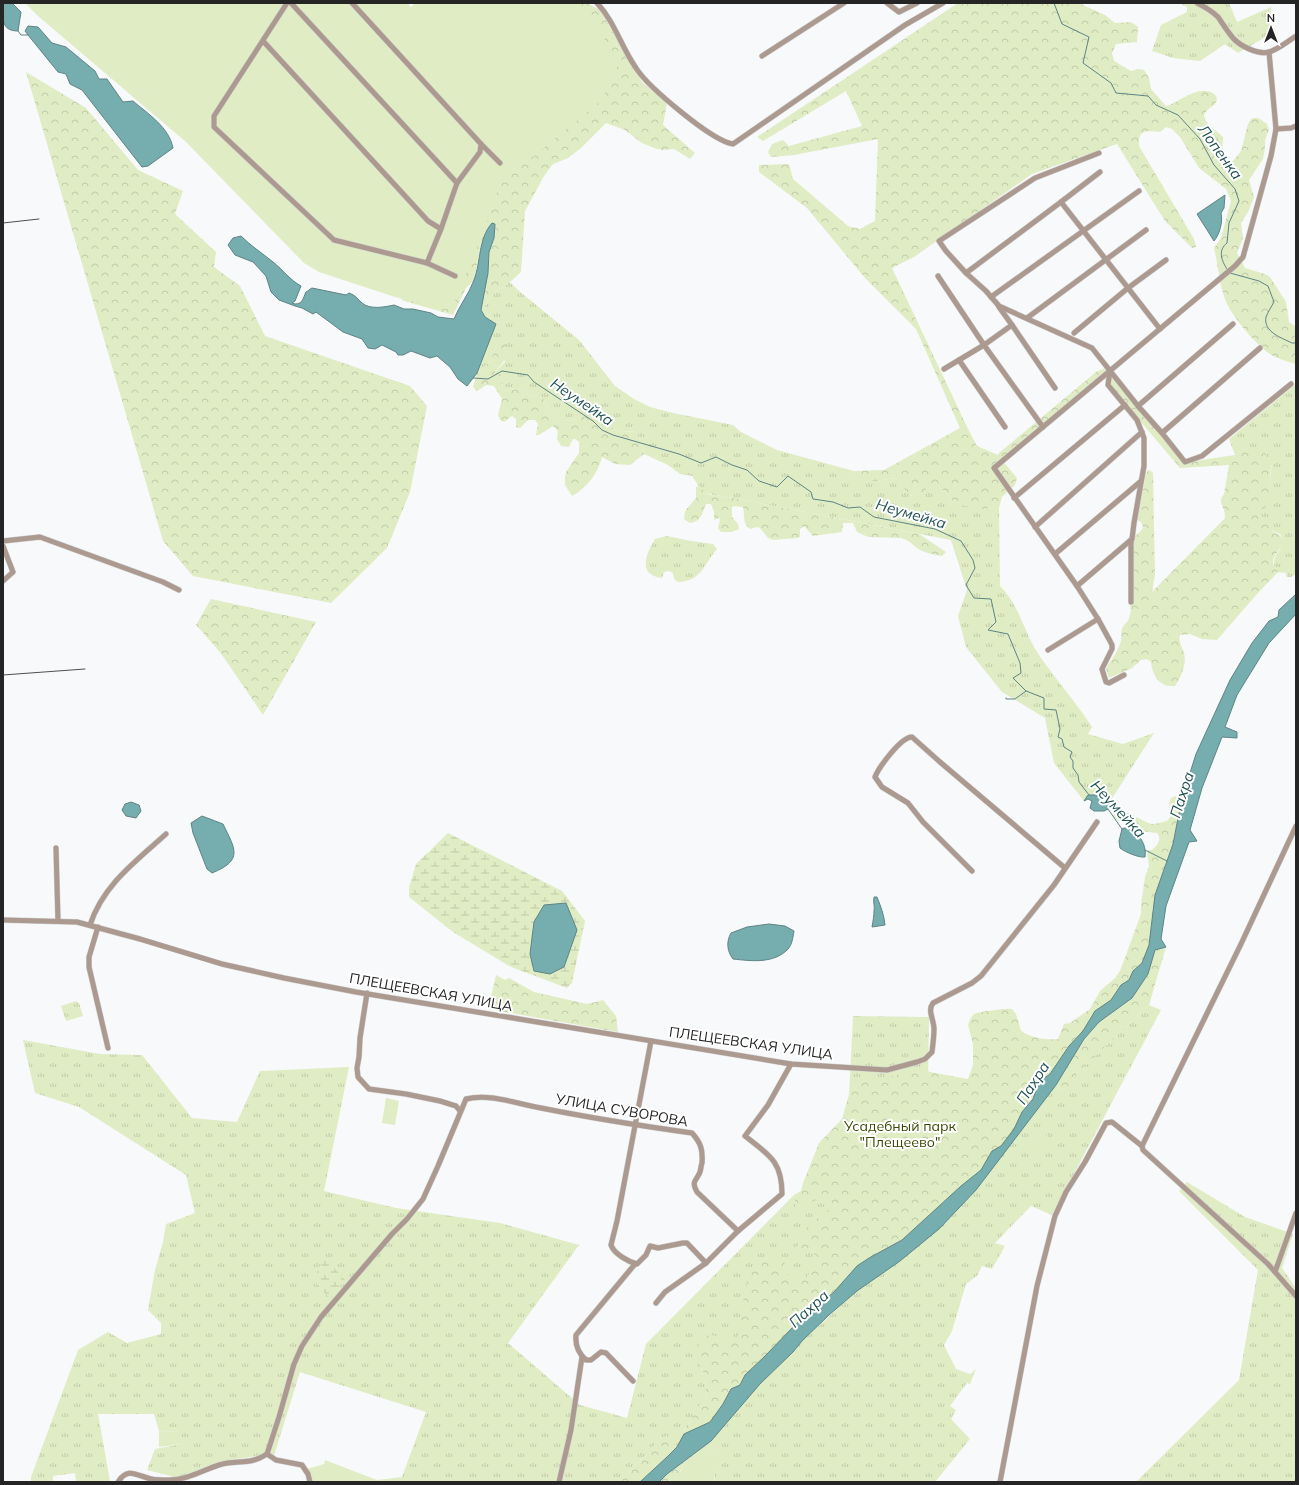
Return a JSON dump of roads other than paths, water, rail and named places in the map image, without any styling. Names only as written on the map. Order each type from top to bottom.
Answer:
[{"type":"street","points":[[287,3],[214,116],[214,127],[334,240],[426,263],[454,276]]},
{"type":"street","points":[[291,3],[457,183]]},
{"type":"street","points":[[352,3],[500,163]]},
{"type":"street","points":[[597,3],[609,18],[628,57],[641,75],[665,98],[712,134],[726,143],[733,144],[905,25],[943,3]]},
{"type":"street","points":[[762,56],[844,3]]},
{"type":"street","points":[[887,3],[899,12],[917,3]]},
{"type":"street","points":[[1198,3],[1215,14],[1233,38],[1240,44],[1260,52],[1269,52],[1276,49],[1296,36]]},
{"type":"street","points":[[263,41],[428,221],[441,229]]},
{"type":"street","points":[[1124,675],[1109,683],[1106,682],[1102,669],[1110,653],[1112,645],[1098,619],[1077,586],[994,468],[1235,266],[1243,257],[1271,156],[1276,129],[1269,52]]},
{"type":"street","points":[[1276,129],[1291,128],[1296,126]]},
{"type":"street","points":[[426,263],[441,229],[457,183],[480,152],[481,144]]},
{"type":"street","points":[[1055,388],[999,306],[966,273],[939,241],[1035,178],[1100,153]]},
{"type":"street","points":[[966,273],[1100,172]]},
{"type":"street","points":[[991,297],[1139,191]]},
{"type":"street","points":[[1061,202],[1160,329]]},
{"type":"street","points":[[1027,318],[1146,230]]},
{"type":"street","points":[[1074,333],[1128,288],[1166,260]]},
{"type":"street","points":[[938,276],[984,345],[1044,427]]},
{"type":"street","points":[[999,306],[1092,348],[1138,406],[1186,462],[1202,456],[1292,384]]},
{"type":"street","points":[[1138,406],[1233,324]]},
{"type":"street","points":[[944,369],[984,345],[1012,325]]},
{"type":"street","points":[[1162,433],[1260,348]]},
{"type":"street","points":[[959,360],[1005,427]]},
{"type":"street","points":[[1110,371],[1108,385],[1137,420],[1144,438],[1144,466],[1140,482],[1131,541],[1131,602]]},
{"type":"street","points":[[1014,498],[1125,405]]},
{"type":"street","points":[[1035,527],[1142,432]]},
{"type":"street","points":[[1055,554],[1140,482]]},
{"type":"street","points":[[3,541],[40,536],[163,582],[179,590]]},
{"type":"street","points":[[1077,586],[1131,541]]},
{"type":"street","points":[[3,546],[12,572],[3,581]]},
{"type":"street","points":[[1048,650],[1098,619]]},
{"type":"street","points":[[972,871],[923,822],[908,803],[882,787],[875,778],[878,769],[903,740],[909,736],[1065,868],[1098,822]]},
{"type":"street","points":[[1142,1146],[1241,944],[1296,826]]},
{"type":"street","points":[[90,925],[101,899],[115,880],[166,834]]},
{"type":"street","points":[[56,848],[58,921]]},
{"type":"street","name":"ПЛЕЩЕЕВСКАЯ УЛИЦА","points":[[3,920],[77,922],[237,968],[367,993],[791,1064],[887,1070],[917,1062],[932,1052],[934,1027],[930,1014],[933,1003],[972,983],[981,976],[1053,886],[1065,868]]},
{"type":"street","points":[[98,927],[89,957],[89,967],[108,1048]]},
{"type":"street","points":[[367,993],[360,1038],[357,1068],[358,1077],[369,1089],[406,1094],[440,1101],[456,1106],[460,1111]]},
{"type":"street","points":[[635,1264],[621,1256],[611,1248],[611,1245],[618,1222],[651,1040]]},
{"type":"street","points":[[656,1303],[665,1292],[706,1263],[738,1231],[782,1194],[782,1181],[774,1159],[745,1136],[768,1105],[791,1064]]},
{"type":"street","name":"УЛИЦА СУВОРОВА","points":[[267,1454],[294,1364],[302,1346],[321,1317],[423,1199],[466,1099],[476,1096],[504,1100],[541,1108],[692,1134],[702,1145],[703,1153],[700,1172],[694,1181],[694,1186],[697,1192],[738,1231]]},
{"type":"street","points":[[1000,1482],[1037,1286],[1055,1216],[1066,1192],[1085,1162],[1106,1123],[1112,1122],[1142,1146],[1143,1150],[1268,1264],[1296,1296]]},
{"type":"street","points":[[1275,1272],[1296,1213]]},
{"type":"street","points":[[633,1381],[606,1353],[601,1352],[591,1360],[586,1360],[582,1357],[577,1348],[576,1335],[635,1264],[643,1260],[650,1246],[658,1248],[687,1243],[706,1263]]},
{"type":"street","points":[[559,1482],[571,1430],[582,1357]]},
{"type":"street","points":[[118,1482],[122,1475],[128,1473],[150,1479],[180,1480],[221,1464],[254,1460],[267,1454],[276,1460],[302,1465],[308,1474],[310,1482]]},
{"type":"water","points":[[3,3],[12,3],[21,12],[18,31],[8,29],[5,26],[3,18]]},
{"type":"water","points":[[28,26],[38,27],[52,43],[66,47],[95,71],[99,79],[107,79],[123,102],[133,101],[151,116],[163,127],[171,140],[173,148],[148,166],[142,167],[82,90],[70,84],[66,74],[58,72],[28,35],[25,31]]},
{"type":"water","points":[[1225,195],[1224,208],[1221,213],[1222,220],[1218,235],[1214,241],[1197,214]]},
{"type":"water","points":[[492,223],[495,224],[494,238],[489,252],[488,273],[481,310],[485,317],[496,324],[477,373],[467,386],[458,379],[450,367],[437,356],[430,358],[411,351],[403,355],[398,355],[396,352],[382,345],[375,349],[368,348],[362,339],[343,332],[316,312],[313,314],[302,308],[279,300],[271,292],[266,276],[253,262],[235,255],[228,245],[233,238],[241,236],[277,265],[293,281],[301,286],[295,301],[292,303],[295,304],[300,303],[306,292],[312,288],[346,295],[349,293],[369,307],[386,307],[394,305],[404,309],[413,309],[431,313],[438,317],[454,319],[474,280],[484,236]]},
{"type":"water","points":[[1296,594],[1296,614],[1269,643],[1237,695],[1225,727],[1237,732],[1237,738],[1222,737],[1202,788],[1190,830],[1197,841],[1189,842],[1166,906],[1161,939],[1166,947],[1155,950],[1148,974],[1132,998],[1099,1022],[1084,1039],[1056,1085],[976,1190],[939,1229],[900,1261],[857,1291],[829,1315],[760,1384],[711,1441],[667,1474],[659,1482],[640,1482],[677,1447],[684,1434],[710,1422],[723,1404],[731,1389],[740,1385],[745,1375],[795,1325],[834,1292],[857,1266],[902,1240],[961,1186],[981,1170],[992,1151],[1001,1146],[1014,1129],[1022,1112],[1033,1099],[1039,1082],[1050,1074],[1069,1046],[1083,1031],[1095,1011],[1111,1000],[1121,985],[1129,980],[1133,971],[1142,963],[1149,945],[1155,895],[1173,844],[1182,798],[1196,754],[1230,680],[1252,643],[1269,621],[1278,617],[1279,610]]},
{"type":"water","points":[[1101,792],[1110,796],[1110,808],[1104,811],[1094,811],[1090,808],[1092,801],[1088,799],[1084,801],[1088,795],[1099,795]]},
{"type":"water","points":[[131,802],[139,805],[141,811],[136,818],[126,816],[122,810],[125,804]]},
{"type":"water","points":[[202,816],[223,824],[233,847],[233,858],[229,863],[212,873],[207,869],[193,833],[191,823]]},
{"type":"water","points":[[1122,829],[1129,829],[1140,838],[1145,847],[1145,857],[1139,857],[1120,848],[1119,841]]},
{"type":"water","points":[[874,897],[877,897],[885,925],[872,927],[874,917]]},
{"type":"water","points":[[566,903],[577,930],[564,967],[550,974],[534,971],[530,954],[534,922],[544,905]]},
{"type":"water","points":[[769,924],[785,926],[794,931],[788,949],[782,954],[769,959],[755,961],[733,959],[729,953],[728,946],[728,940],[731,933],[747,927]]},
{"type":"waterway","name":"Лопенка","points":[[1054,3],[1062,24],[1089,37],[1083,63],[1111,83],[1116,93],[1148,96],[1156,105],[1178,115],[1200,139],[1214,165],[1235,189],[1239,201],[1229,223],[1227,243],[1221,252],[1223,262],[1227,269]]},
{"type":"waterway","points":[[18,31],[21,35],[28,35]]},
{"type":"waterway","name":"Лопенка","points":[[1230,273],[1259,281],[1268,286],[1274,302],[1266,317],[1267,327],[1279,337],[1292,343],[1296,343]]},
{"type":"waterway","name":"Неумейка","points":[[473,378],[488,379],[502,371],[528,375],[534,382],[593,421],[602,430],[613,435],[679,454],[701,463],[716,457],[747,470],[759,481],[777,487],[788,476],[811,492],[813,499],[833,502],[848,508],[860,507],[874,517],[935,529],[961,541],[973,560],[975,568],[966,585],[974,598],[991,599],[996,622],[988,630],[1008,634],[1020,663],[1021,673],[1013,678],[1026,691],[1044,698],[1044,709],[1056,710],[1060,729],[1058,737],[1062,739],[1064,747],[1072,752],[1070,757],[1073,761],[1073,768],[1078,775],[1079,782],[1089,795]]},
{"type":"waterway","points":[[1006,698],[1015,699],[1026,691]]},
{"type":"waterway","name":"Неумейка","points":[[1108,809],[1122,829]]},
{"type":"waterway","name":"Неумейка","points":[[1145,850],[1167,861]]},
{"type":"railway","points":[[3,223],[39,219]]},
{"type":"railway","points":[[3,675],[85,669]]},
{"type":"water label","name":"Пахра","points":[[1182,795]]},
{"type":"water label","name":"Пахра","points":[[1033,1083]]},
{"type":"water label","name":"Пахра","points":[[809,1309]]},
{"type":"park label","name":"Усадебный парк \"Плещеево\"","points":[[900,1134]]}]
